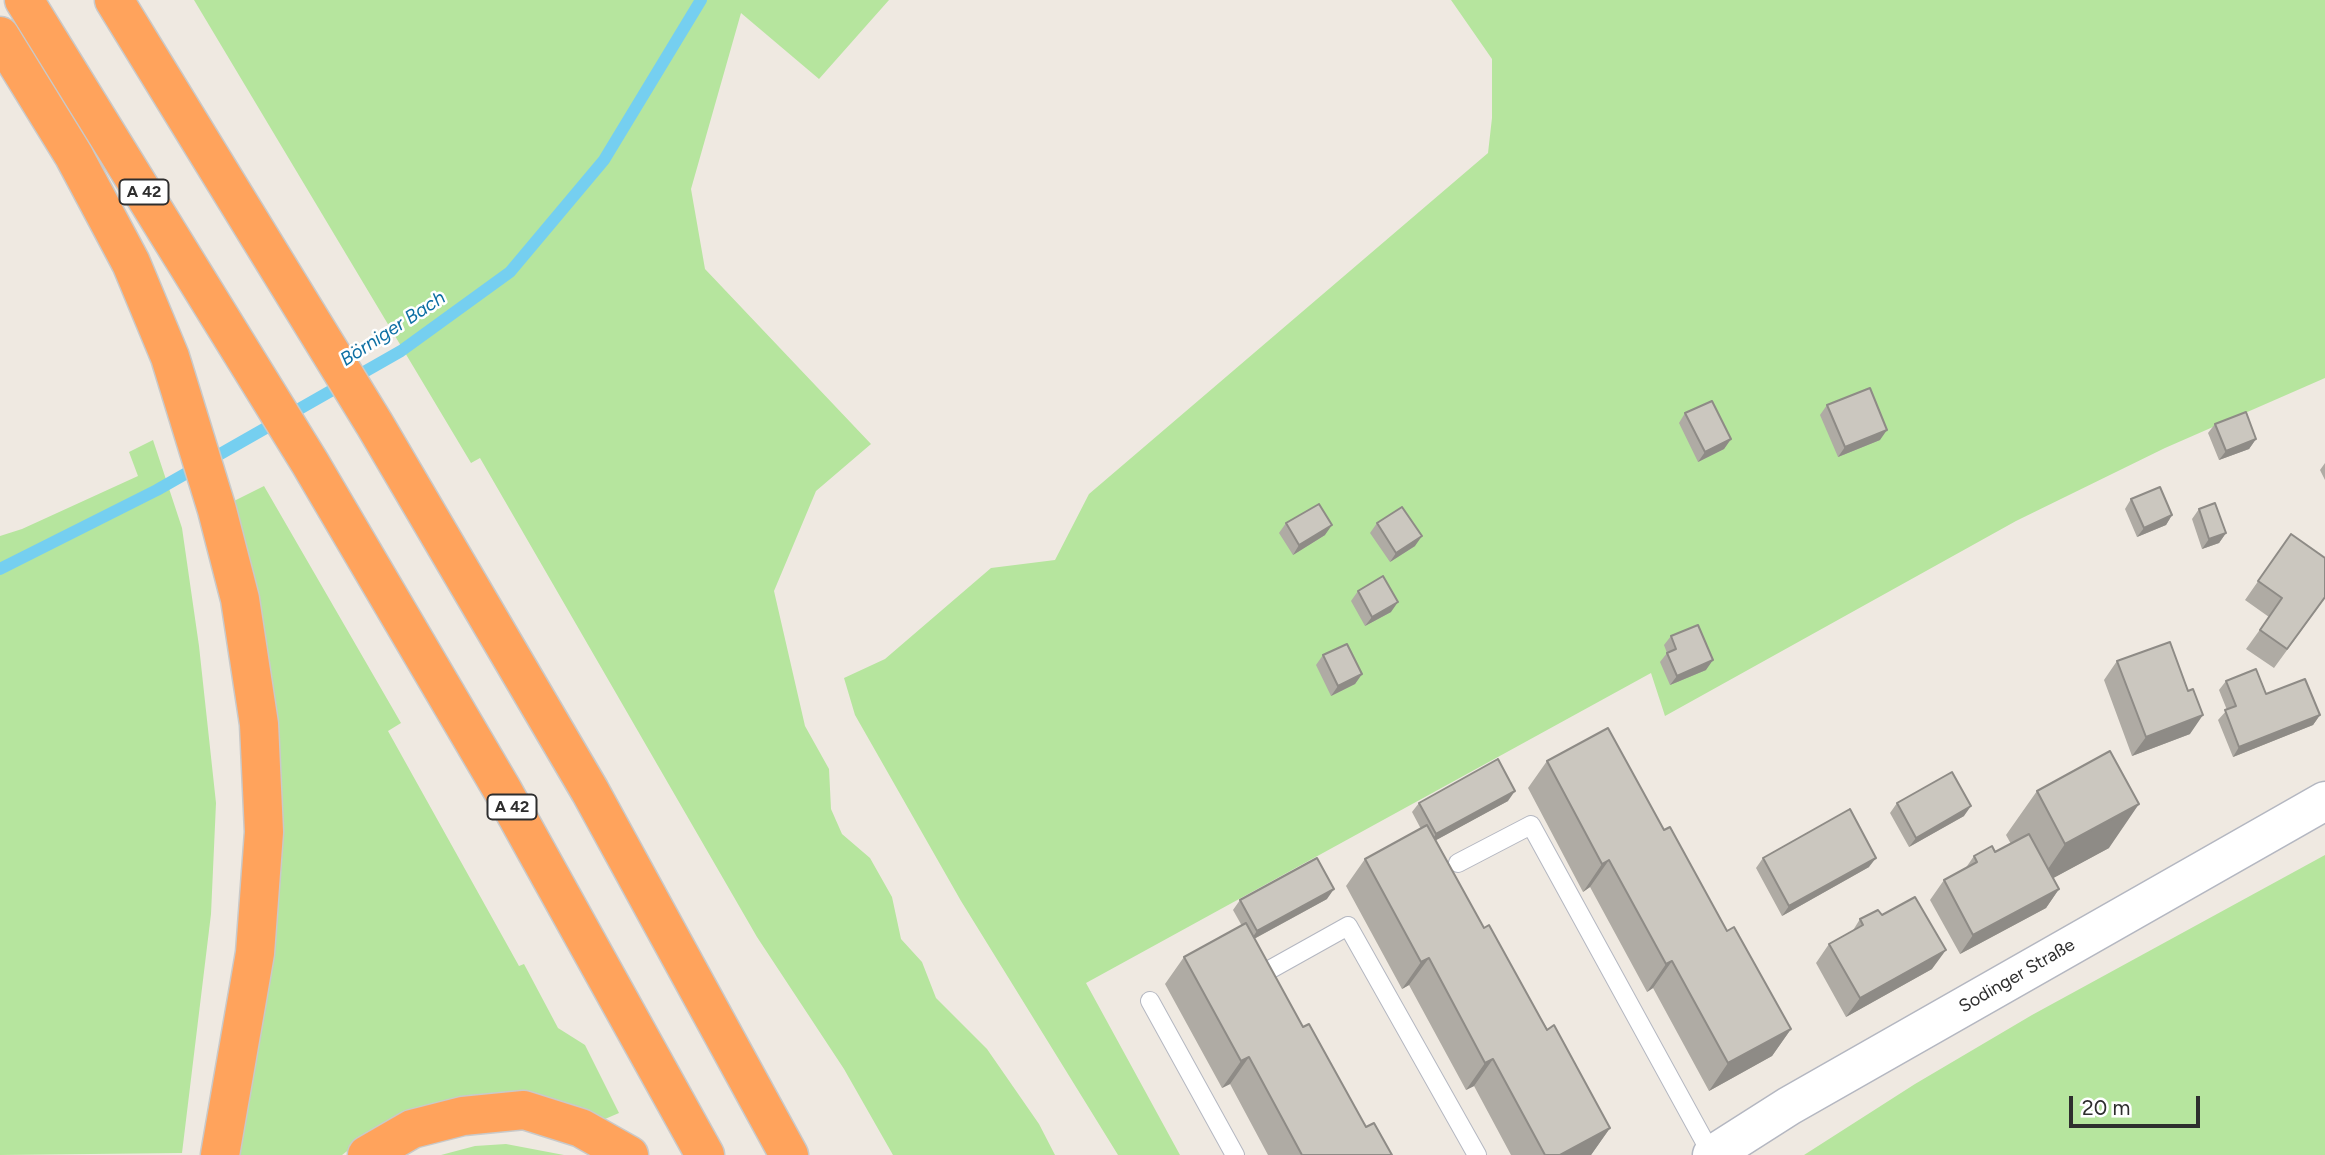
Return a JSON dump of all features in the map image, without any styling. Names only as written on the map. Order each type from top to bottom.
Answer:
[{"type":"highway","name":"A 42","points":[[24,0],[310,463],[503,791],[705,1155]]},
{"type":"highway","points":[[114,0],[375,425],[590,791],[789,1155]]},
{"type":"highway","points":[[0,36],[74,156],[131,263],[170,357],[217,510],[240,599],[259,724],[264,832],[255,953],[220,1155]]},
{"type":"highway","points":[[367,1155],[412,1129],[463,1116],[524,1110],[581,1128],[629,1155]]},
{"type":"main road","name":"Sodinger Straße","points":[[1712,1155],[1789,1106],[2325,801]]},
{"type":"lane","points":[[1458,863],[1531,825],[1712,1155]]},
{"type":"lane","points":[[1271,969],[1348,926],[1477,1155]]},
{"type":"lane","points":[[1150,1001],[1235,1155]]},
{"type":"green space","points":[[194,0],[889,0],[819,79],[741,13],[691,189],[705,269],[871,444],[816,491],[774,591],[805,726],[829,769],[831,809],[842,834],[870,858],[892,897],[901,939],[922,962],[936,998],[987,1049],[1039,1124],[1055,1155],[893,1155],[844,1069],[757,937],[480,458],[471,463]]},
{"type":"green space","points":[[1451,0],[2325,0],[2325,378],[2165,448],[2016,521],[1665,716],[1651,673],[1086,983],[1180,1155],[1118,1155],[961,901],[855,715],[844,678],[885,659],[991,568],[1055,560],[1089,494],[1488,153],[1492,118],[1492,59]]},
{"type":"green space","points":[[153,440],[182,528],[199,646],[216,803],[211,914],[182,1153],[0,1155],[0,536],[22,529],[138,476],[129,452]]},
{"type":"green space","points":[[264,486],[401,723],[388,731],[519,966],[524,964],[558,1028],[585,1045],[619,1113],[605,1119],[558,1100],[525,1093],[460,1097],[359,1142],[342,1155],[234,1155],[262,617],[234,501]]},
{"type":"green space","points":[[2325,855],[2325,1155],[1804,1155],[1915,1084],[2032,1015]]},
{"type":"green space","points":[[506,1144],[564,1155],[441,1155],[475,1146]]},
{"type":"building","points":[[1870,388],[1887,430],[1845,447],[1827,405]]},
{"type":"building","points":[[1712,401],[1731,439],[1705,452],[1685,413]]},
{"type":"building","points":[[2246,412],[2256,439],[2226,451],[2215,424]]},
{"type":"building","points":[[2160,487],[2172,515],[2144,528],[2131,499]]},
{"type":"building","points":[[2215,503],[2226,533],[2209,539],[2199,509]]},
{"type":"building","points":[[1319,504],[1332,525],[1299,545],[1286,523]]},
{"type":"building","points":[[1402,507],[1422,536],[1396,553],[1377,523]]},
{"type":"building","points":[[2291,534],[2325,558],[2325,597],[2287,649],[2260,630],[2282,598],[2258,581]]},
{"type":"building","points":[[1383,576],[1398,602],[1372,617],[1358,591]]},
{"type":"building","points":[[1698,625],[1713,660],[1677,676],[1667,653],[1676,649],[1671,636]]},
{"type":"building","points":[[2170,642],[2188,691],[2193,689],[2203,715],[2146,737],[2117,661]]},
{"type":"building","points":[[1347,644],[1362,674],[1338,686],[1323,655]]},
{"type":"building","points":[[2256,669],[2266,694],[2305,679],[2320,715],[2239,747],[2225,710],[2236,706],[2226,681]]},
{"type":"building","points":[[1608,728],[1664,830],[1670,827],[1727,931],[1734,927],[1791,1029],[1728,1063],[1672,961],[1666,964],[1609,860],[1602,864],[1547,761]]},
{"type":"building","points":[[2110,751],[2139,804],[2065,844],[2037,791]]},
{"type":"building","points":[[1498,759],[1515,791],[1436,834],[1419,803]]},
{"type":"building","points":[[1952,772],[1971,806],[1916,838],[1897,803]]},
{"type":"building","points":[[1850,809],[1876,858],[1789,906],[1763,858]]},
{"type":"building","points":[[1427,825],[1484,928],[1489,925],[1547,1030],[1554,1025],[1610,1128],[1560,1155],[1545,1155],[1493,1059],[1485,1063],[1429,958],[1421,962],[1365,859]]},
{"type":"building","points":[[2029,834],[2059,889],[1973,935],[1944,880],[1977,862],[1974,856],[1992,846],[1995,852]]},
{"type":"building","points":[[1317,858],[1334,889],[1257,931],[1240,900]]},
{"type":"building","points":[[1915,897],[1946,950],[1860,998],[1829,944],[1863,925],[1860,919],[1878,910],[1882,915]]},
{"type":"building","points":[[1246,923],[1303,1027],[1309,1024],[1366,1127],[1374,1123],[1392,1155],[1302,1155],[1249,1057],[1241,1061],[1184,957]]},
{"type":"waterway","name":"Börniger Bach","points":[[0,569],[157,490],[401,351],[510,272],[604,160],[701,0]]}]
